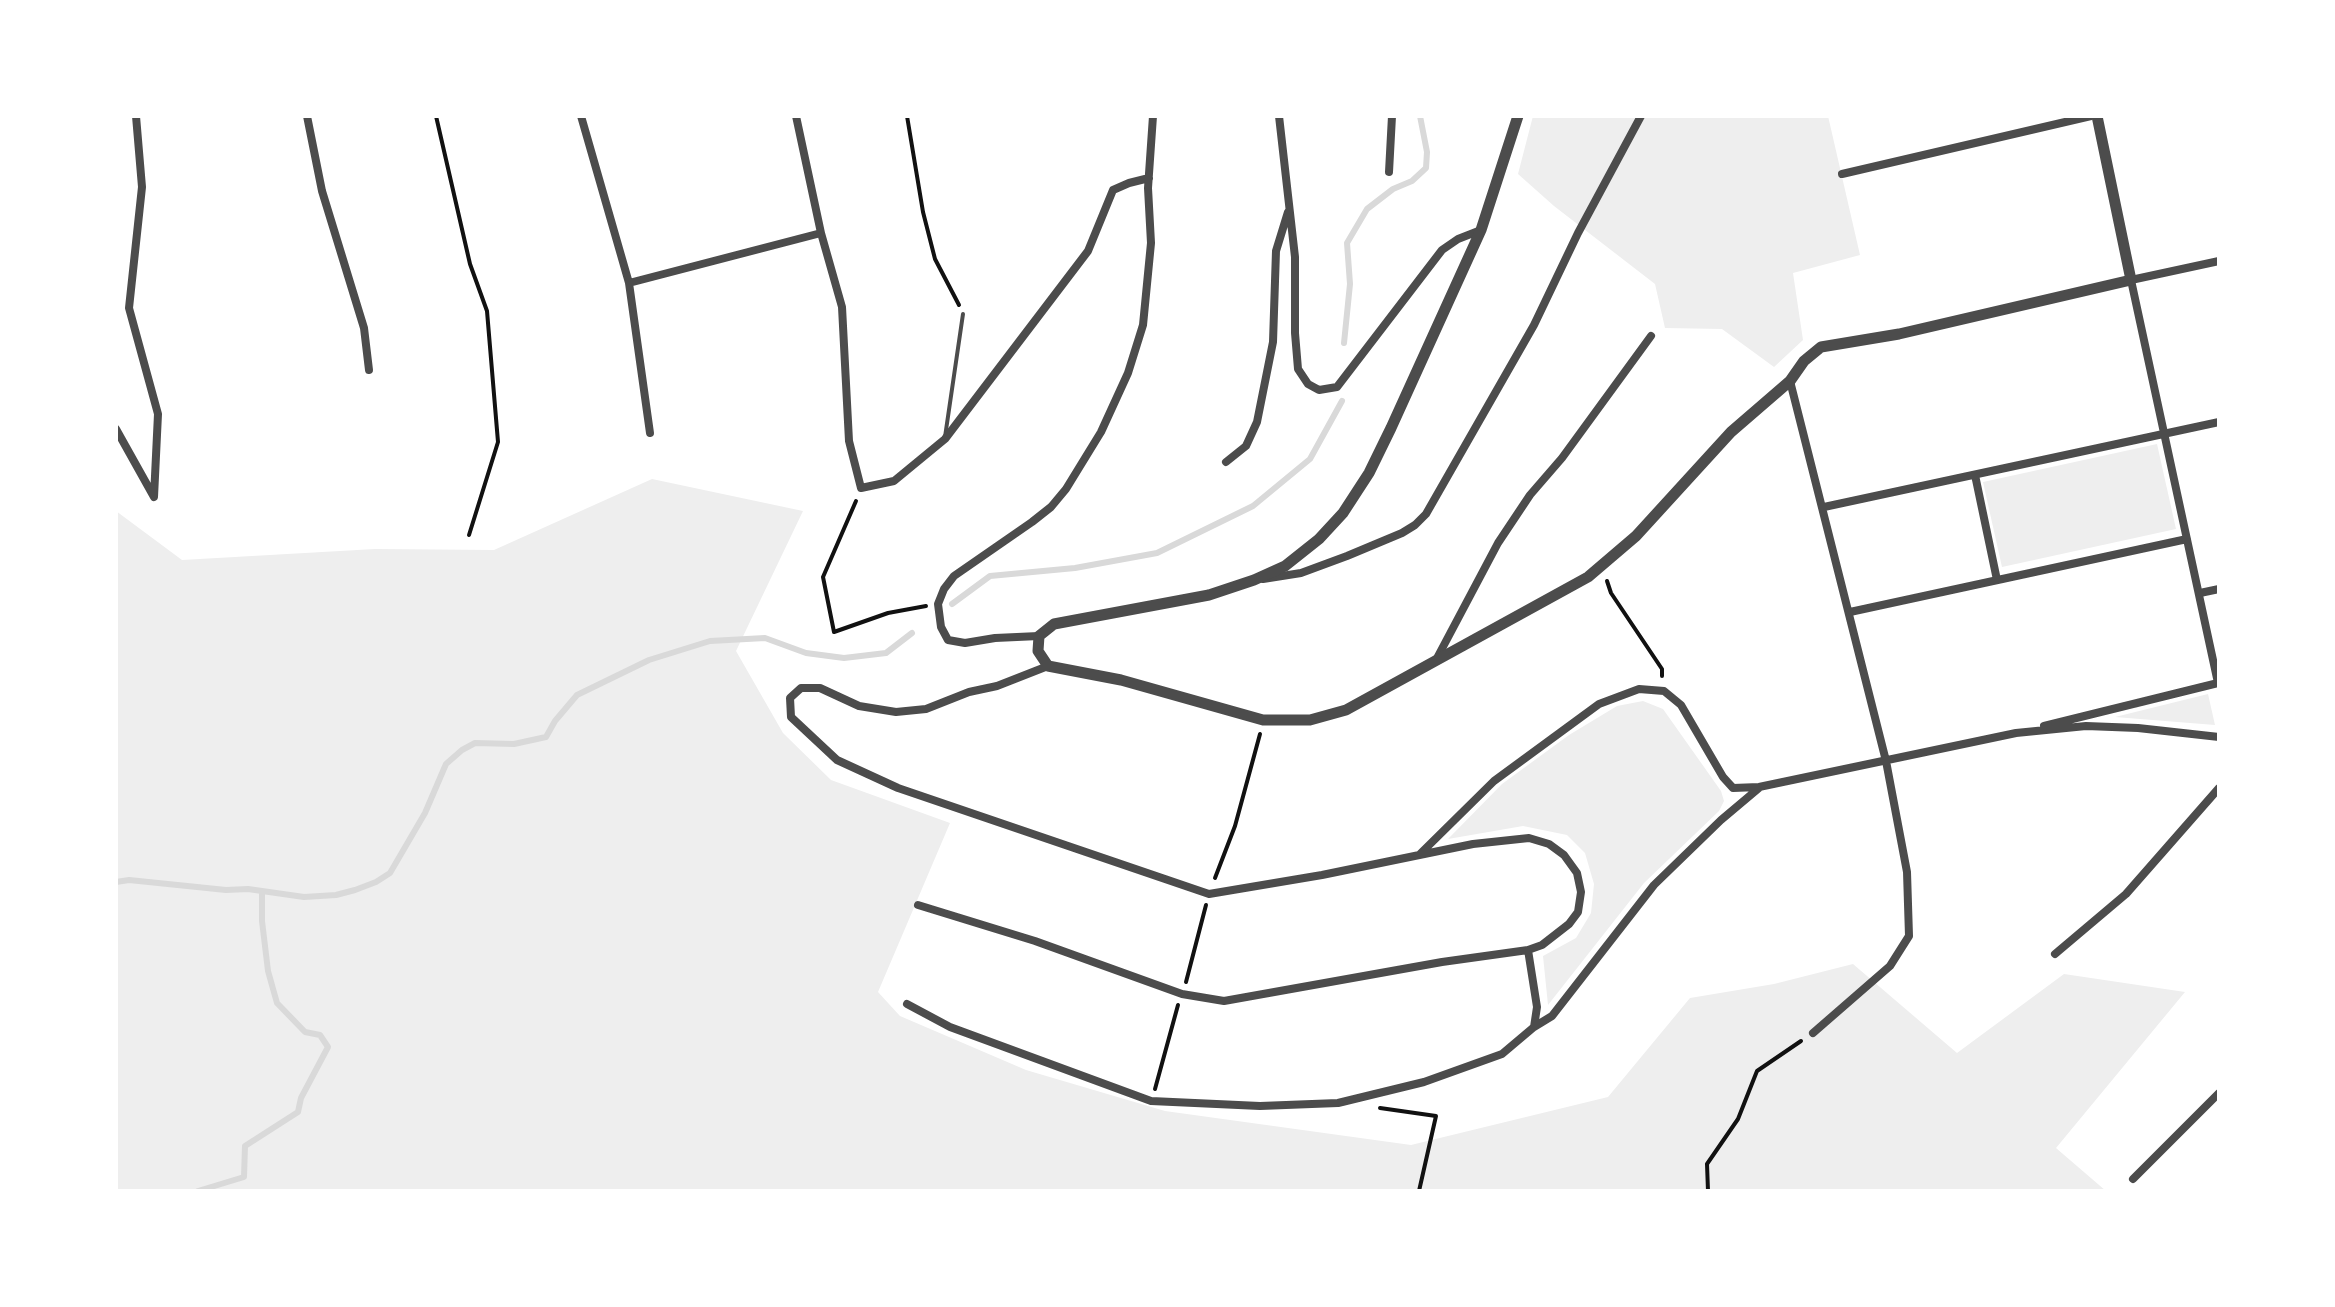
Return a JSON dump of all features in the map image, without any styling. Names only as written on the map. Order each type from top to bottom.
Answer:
[{"type":"street","points":[[116,429],[154,497],[158,414],[129,308],[142,187],[136,116]]},
{"type":"street","points":[[307,116],[322,191],[364,328],[369,370]]},
{"type":"street","points":[[581,116],[629,283],[650,433]]},
{"type":"street","points":[[796,116],[821,233],[842,307],[849,441],[861,488],[894,481],[945,439],[1088,251],[1113,190],[1149,178]]},
{"type":"street","points":[[1153,116],[1149,178],[1151,243],[1143,325],[1128,373],[1101,432],[1066,489],[1051,507],[954,576],[944,589],[938,604],[941,627],[948,640],[965,643],[1039,636],[1054,624],[1209,595],[1285,566],[1319,539],[1343,513],[1369,473],[1481,230],[1518,116]]},
{"type":"street","points":[[1279,116],[1295,257],[1298,369],[1308,384],[1319,390],[1337,387],[1442,250],[1458,239],[1481,230]]},
{"type":"street","points":[[1389,172],[1392,116]]},
{"type":"street","points":[[1254,580],[1301,573],[1347,556],[1402,533],[1426,514],[1534,325],[1578,233],[1641,116]]},
{"type":"street","points":[[1842,174],[2091,116]]},
{"type":"street","points":[[1420,855],[1494,781],[1599,704],[1639,689],[1664,691],[1681,705],[1723,777],[1733,788],[1759,787],[2016,733],[2218,683],[2097,116]]},
{"type":"street","points":[[1226,462],[1246,446],[1257,422],[1273,342],[1276,251],[1290,208]]},
{"type":"street","points":[[629,283],[821,233]]},
{"type":"street","points":[[918,905],[1035,941],[1182,994],[1224,1001],[1528,950],[1542,945],[1569,924],[1578,912],[1581,892],[1577,873],[1564,855],[1549,844],[1529,838],[1473,844],[1251,889],[1209,894],[898,788],[837,760],[791,717],[790,698],[801,688],[820,688],[859,706],[896,712],[926,709],[1048,666],[1121,680],[1263,720],[1310,720],[1346,710],[1588,577],[1636,536],[1731,432],[1790,381],[1804,361],[1821,347],[1899,334],[2219,261]]},
{"type":"street","points":[[1436,661],[1498,543],[1530,495],[1562,458],[1651,336]]},
{"type":"street","points":[[1790,381],[1886,761],[1907,872],[1909,936],[1890,966],[1813,1033]]},
{"type":"street","points":[[1824,507],[2219,422]]},
{"type":"street","points":[[1975,475],[1997,580]]},
{"type":"street","points":[[1850,612],[2187,539]]},
{"type":"street","points":[[2200,593],[2219,589]]},
{"type":"street","points":[[1039,636],[1038,651],[1048,666]]},
{"type":"street","points":[[2016,733],[2099,727],[2219,737]]},
{"type":"street","points":[[907,1004],[950,1027],[1151,1101],[1260,1106],[1338,1103],[1424,1082],[1502,1054],[1552,1016],[1654,885],[1759,787]]},
{"type":"street","points":[[2055,954],[2126,894],[2219,788]]},
{"type":"street","points":[[1528,950],[1537,1007],[1534,1027]]},
{"type":"street","points":[[2133,1179],[2219,1093]]},
{"type":"lane","points":[[945,439],[963,314]]},
{"type":"path","points":[[436,116],[470,264],[487,311],[498,442],[469,535]]},
{"type":"path","points":[[907,116],[923,212],[935,259],[963,314]]},
{"type":"path","points":[[861,488],[823,577],[834,632],[888,613],[938,604]]},
{"type":"path","points":[[1601,566],[1611,593],[1662,669],[1664,691]]},
{"type":"path","points":[[1209,894],[1235,826],[1263,720]]},
{"type":"path","points":[[1708,1191],[1707,1164],[1738,1119],[1757,1071],[1813,1033]]},
{"type":"path","points":[[1380,1108],[1436,1116],[1419,1191]]},
{"type":"shaded area","points":[[1533,116],[1828,116],[1860,255],[1793,273],[1803,340],[1774,367],[1722,329],[1665,328],[1655,284],[1554,206],[1518,174]]},
{"type":"shaded area","points":[[2157,444],[2176,529],[2002,567],[1983,482]]},
{"type":"shaded area","points":[[652,479],[803,511],[736,651],[783,733],[831,780],[950,823],[878,992],[900,1016],[1026,1070],[1165,1111],[1411,1145],[1608,1097],[1690,998],[1774,984],[1853,964],[1957,1053],[2064,974],[2185,992],[2056,1148],[2106,1191],[116,1191],[116,511],[182,560],[375,549],[494,550]]},
{"type":"shaded area","points":[[2208,694],[2215,725],[2115,717]]},
{"type":"shaded area","points":[[1643,701],[1663,709],[1721,791],[1724,801],[1719,811],[1644,883],[1548,1005],[1543,956],[1576,938],[1591,913],[1594,884],[1585,853],[1567,835],[1523,826],[1448,839],[1502,784],[1569,735],[1617,706]]},
{"type":"waterway","points":[[1344,343],[1350,284],[1347,243],[1367,209],[1393,189],[1412,181],[1426,168],[1427,152],[1420,116]]},
{"type":"waterway","points":[[952,604],[990,576],[1075,568],[1157,553],[1253,506],[1310,459],[1342,401]]},
{"type":"waterway","points":[[116,882],[129,880],[226,890],[248,889],[304,897],[355,890],[390,873],[425,813],[446,764],[462,750],[475,743],[514,744],[546,737],[577,695],[649,660],[710,641],[765,638],[806,653],[844,658],[886,653],[912,633]]},
{"type":"waterway","points":[[198,1191],[244,1177],[245,1146],[298,1112],[301,1098],[328,1047],[320,1035],[305,1032],[277,1003],[268,971],[262,891]]}]
